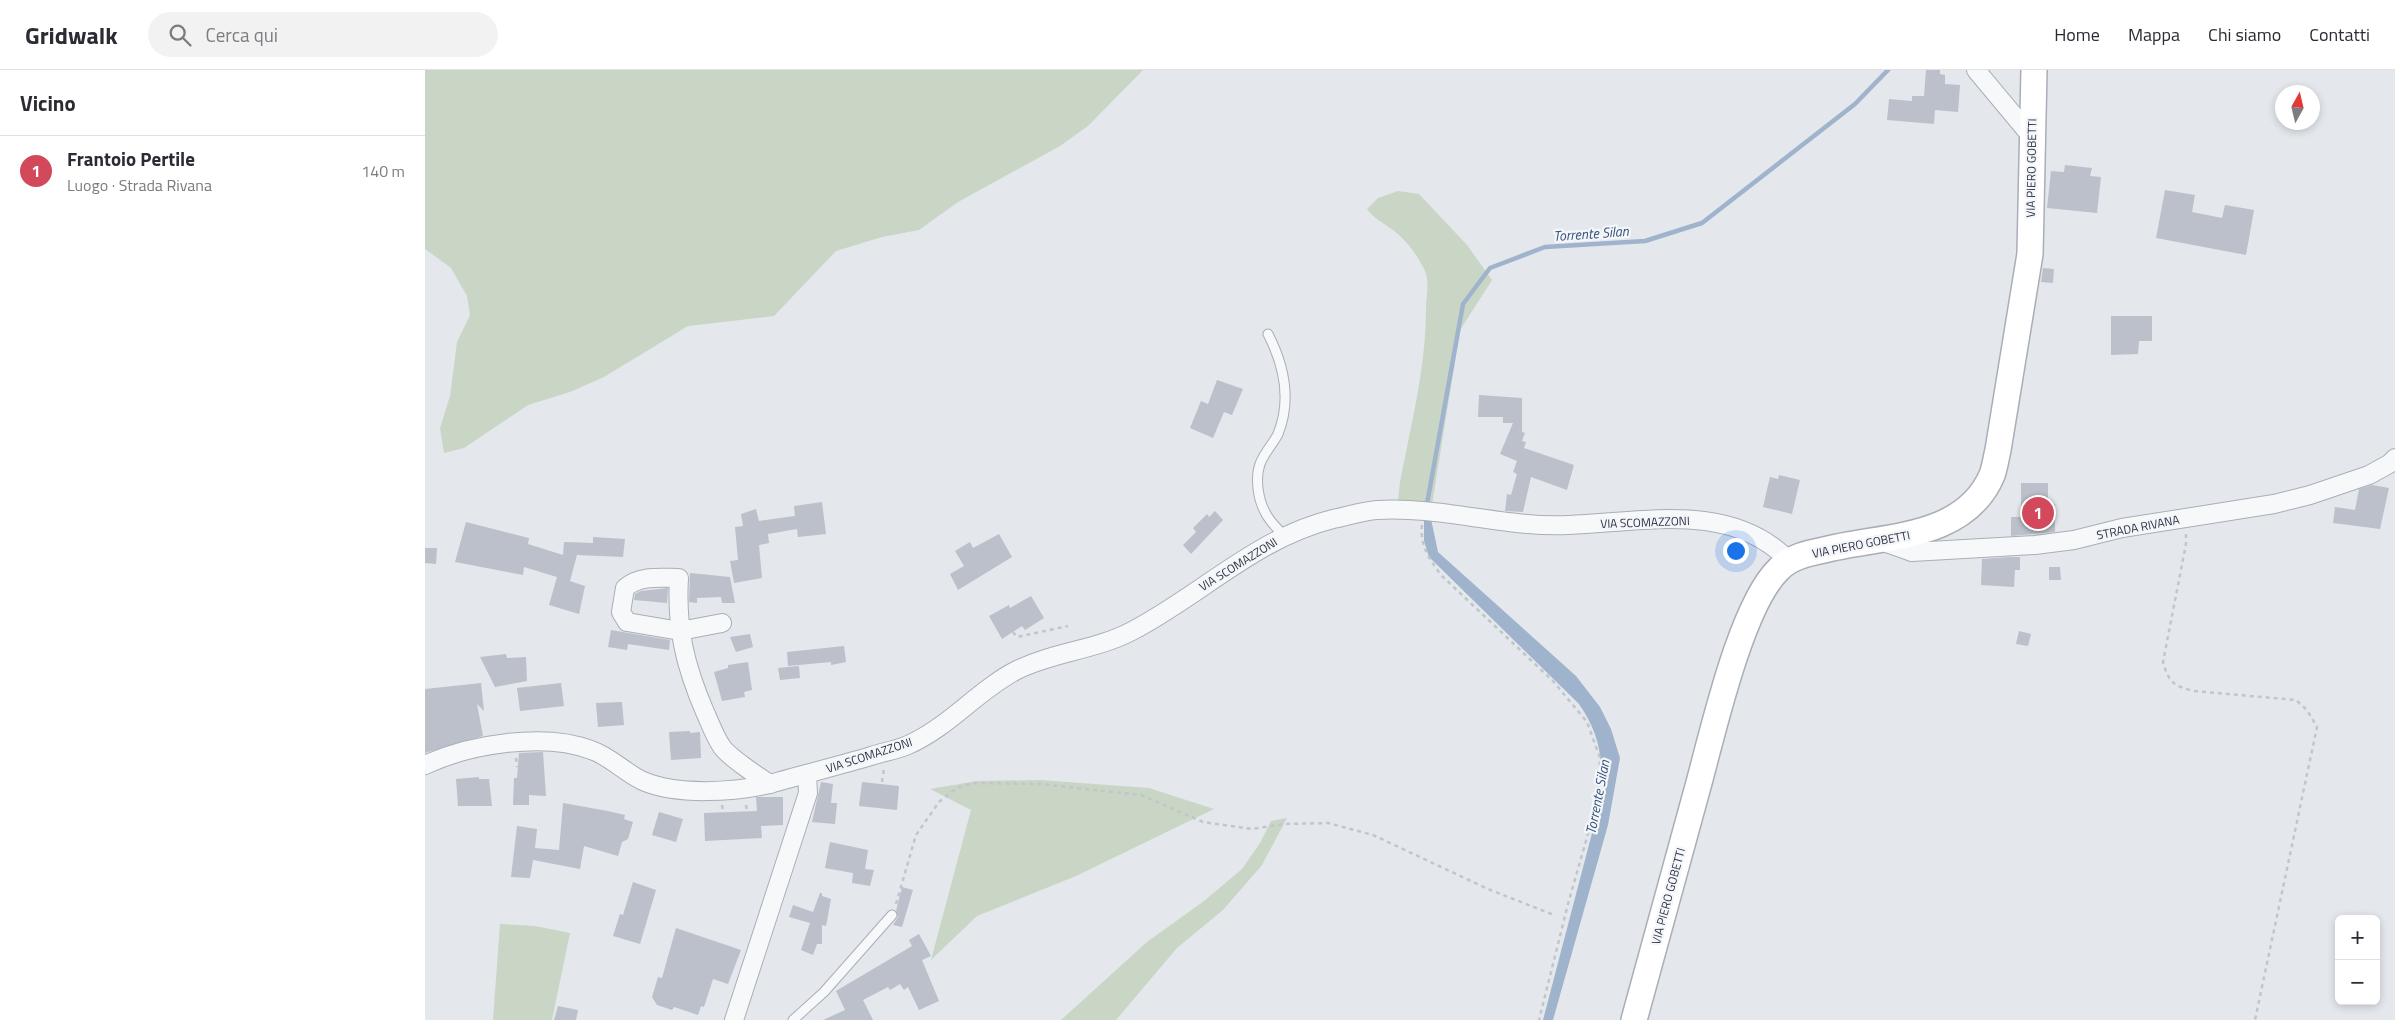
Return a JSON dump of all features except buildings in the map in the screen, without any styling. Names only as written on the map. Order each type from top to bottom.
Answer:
[{"type":"street","points":[[1976,70],[2031,136]]},
{"type":"street","name":"VIA PIERO GOBETTI","points":[[1634,1020],[1719,710],[1738,651],[1765,586],[1779,568],[1789,561],[1836,546],[1916,533],[1939,525],[1968,509],[1982,492],[1992,475],[1998,450],[2030,254],[2031,136],[2034,70]]},
{"type":"street","name":"STRADA RIVANA","points":[[1874,539],[1912,552],[2035,545],[2273,504],[2340,487],[2369,475],[2389,464],[2395,458]]},
{"type":"street","name":"VIA SCOMAZZONI","points":[[425,765],[466,751],[511,743],[567,742],[594,750],[644,782],[675,790],[752,788],[771,784],[908,745],[945,723],[1002,678],[1021,668],[1099,646],[1130,632],[1161,614],[1267,544],[1332,519],[1375,510],[1423,511],[1495,521],[1549,525],[1649,519],[1709,521],[1733,528],[1768,543],[1789,561]]},
{"type":"street","points":[[722,623],[681,631],[681,643],[690,678],[723,748],[771,784]]},
{"type":"street","points":[[734,1020],[808,793],[807,774]]},
{"type":"lane","points":[[1268,334],[1279,356],[1286,384],[1285,401],[1278,434],[1260,464],[1257,484],[1265,513],[1284,536]]},
{"type":"lane","points":[[793,1020],[824,992],[892,915]]},
{"type":"path","points":[[1423,511],[1420,539],[1428,558],[1442,576],[1553,680],[1587,722],[1599,758],[1597,802],[1568,904],[1539,1020]]},
{"type":"path","points":[[2185,518],[2186,544],[2163,662],[2167,678],[2178,687],[2194,691],[2296,700],[2307,710],[2317,727],[2255,1020]]},
{"type":"path","points":[[1013,632],[1017,637],[1068,626]]},
{"type":"path","points":[[882,782],[885,763]]},
{"type":"path","points":[[892,915],[916,836],[939,802],[957,788],[972,783],[1040,784],[1141,795],[1203,822],[1252,829],[1284,824],[1328,823],[1373,835],[1488,889],[1554,915]]},
{"type":"path","points":[[746,803],[747,811]]},
{"type":"green space","points":[[425,70],[1143,70],[1088,126],[1060,146],[958,202],[919,230],[882,237],[836,251],[774,316],[688,326],[604,377],[570,392],[528,405],[464,448],[444,453],[440,428],[450,396],[457,342],[470,315],[467,296],[451,268],[425,249]]},
{"type":"green space","points":[[1398,191],[1419,194],[1467,245],[1492,280],[1460,330],[1431,511],[1398,506],[1400,482],[1423,360],[1427,287],[1425,271],[1406,242],[1367,209],[1378,198]]},
{"type":"green space","points":[[1040,780],[1149,788],[1214,809],[1076,876],[977,916],[931,960],[971,810],[930,789],[977,781]]},
{"type":"green space","points":[[1287,818],[1262,865],[1223,910],[1177,948],[1116,1020],[1061,1020],[1147,942],[1204,901],[1242,869],[1260,843],[1271,821]]},
{"type":"green space","points":[[500,924],[535,926],[570,933],[552,1020],[493,1020]]},
{"type":"water","points":[[1424,518],[1431,519],[1438,552],[1576,676],[1600,707],[1611,729],[1620,758],[1608,825],[1553,1020],[1543,1020],[1602,795],[1599,748],[1592,727],[1579,704],[1429,557],[1424,541]]},
{"type":"waterway","name":"Torrente Silan","points":[[1427,504],[1463,304],[1490,268],[1545,247],[1645,241],[1702,223],[1855,104],[1888,70]]},
{"type":"place","name":"Frantoio Pertile","points":[[2038,513]]}]
